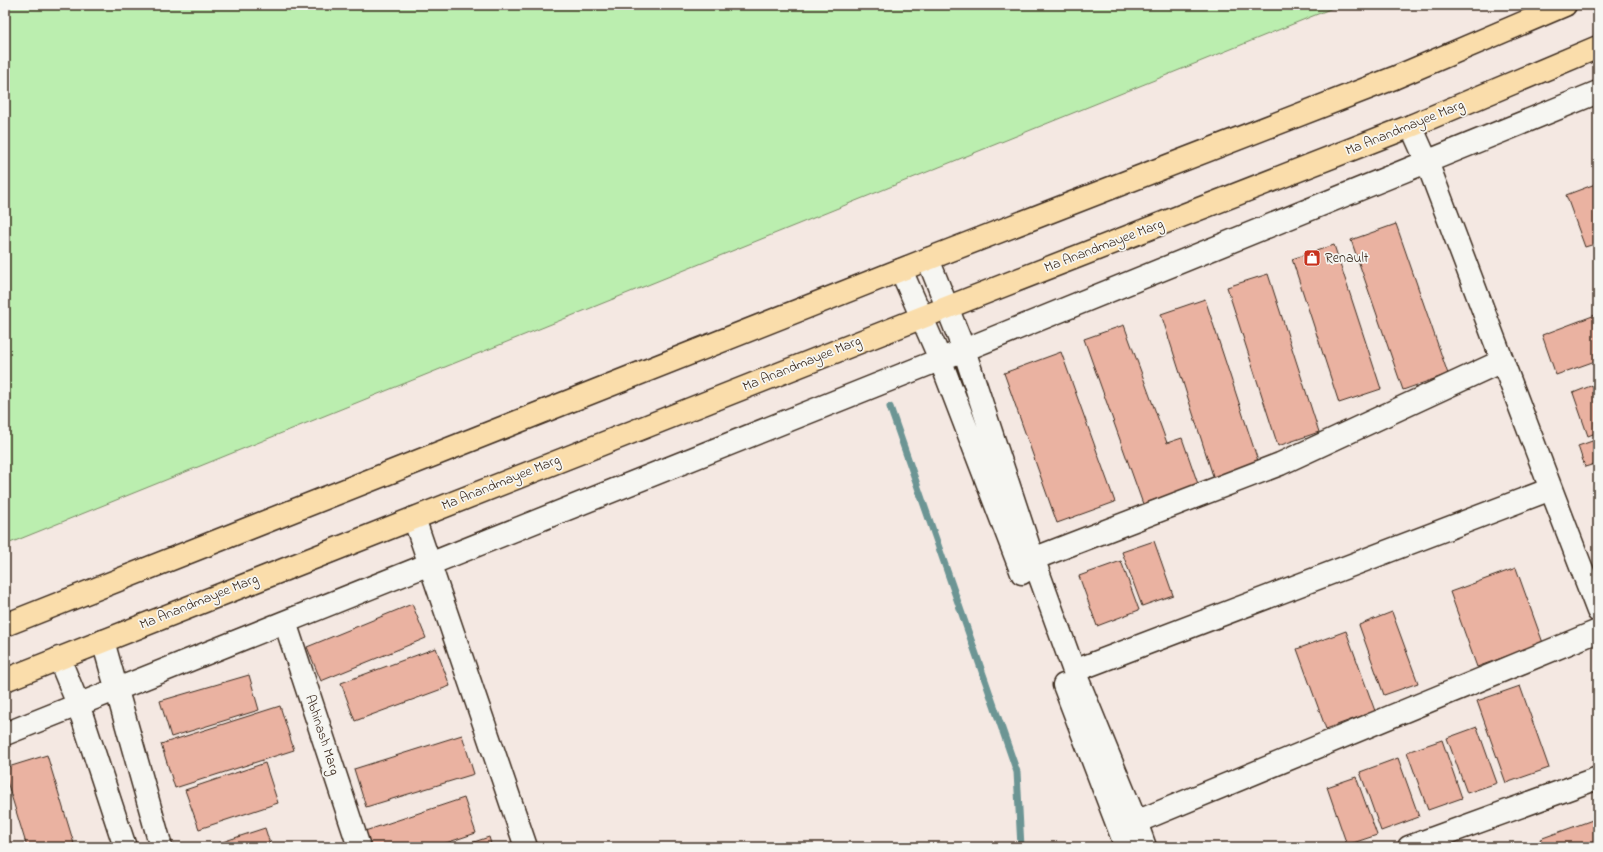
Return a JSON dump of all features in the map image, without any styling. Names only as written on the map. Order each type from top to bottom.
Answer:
[{"type":"main road","points":[[5,625],[901,270],[1394,78],[1565,5]]},
{"type":"main road","name":"Ma Anandmayee Marg","points":[[5,680],[947,307],[1411,126],[1598,47]]},
{"type":"street","points":[[5,734],[964,350],[1598,92]]},
{"type":"street","points":[[1411,126],[1427,162],[1598,611]]},
{"type":"street","points":[[928,260],[964,350],[1033,559],[1074,671],[1145,847]]},
{"type":"street","points":[[901,270],[923,317],[993,494],[1126,847]]},
{"type":"street","points":[[1033,559],[1280,464],[1502,361]]},
{"type":"street","points":[[1074,671],[1551,489]]},
{"type":"street","points":[[414,518],[526,847]]},
{"type":"street","name":"Abhinash Marg","points":[[285,622],[359,847]]},
{"type":"street","points":[[1136,822],[1598,631]]},
{"type":"street","points":[[103,641],[115,689],[161,847]]},
{"type":"street","points":[[60,658],[78,704],[125,847]]},
{"type":"street","points":[[1419,845],[1598,778]]},
{"type":"green space","points":[[5,5],[1340,5],[5,545]]},
{"type":"building","points":[[1598,183],[1598,243],[1585,247],[1566,195]]},
{"type":"building","points":[[1396,224],[1448,374],[1403,390],[1351,240]]},
{"type":"building","points":[[1334,245],[1381,389],[1339,403],[1292,259]]},
{"type":"building","points":[[1268,274],[1319,432],[1278,446],[1227,287]]},
{"type":"building","points":[[1205,299],[1259,464],[1214,479],[1161,314]]},
{"type":"building","points":[[1598,314],[1598,360],[1556,375],[1542,335]]},
{"type":"building","points":[[1124,325],[1167,443],[1182,438],[1198,484],[1143,504],[1084,339]]},
{"type":"building","points":[[1061,352],[1115,502],[1057,523],[1004,373]]},
{"type":"building","points":[[1593,385],[1598,400],[1598,432],[1588,436],[1573,393]]},
{"type":"building","points":[[1598,439],[1598,463],[1585,467],[1578,446]]},
{"type":"building","points":[[1154,541],[1173,595],[1142,606],[1122,552]]},
{"type":"building","points":[[1121,561],[1139,610],[1097,626],[1079,576]]},
{"type":"building","points":[[1516,568],[1543,643],[1477,667],[1450,592]]},
{"type":"building","points":[[412,604],[426,638],[321,681],[307,647]]},
{"type":"building","points":[[1392,612],[1418,683],[1384,695],[1359,625]]},
{"type":"building","points":[[1346,631],[1375,711],[1326,729],[1297,649]]},
{"type":"building","points":[[436,648],[450,686],[355,721],[341,683]]},
{"type":"building","points":[[249,675],[259,710],[171,737],[160,701]]},
{"type":"building","points":[[1520,686],[1549,768],[1506,783],[1477,701]]},
{"type":"building","points":[[280,706],[294,750],[175,788],[161,744]]},
{"type":"building","points":[[1477,727],[1497,783],[1467,793],[1447,738]]},
{"type":"building","points":[[462,735],[474,774],[366,807],[354,769]]},
{"type":"building","points":[[1442,740],[1462,798],[1428,810],[1407,752]]},
{"type":"building","points":[[47,755],[75,847],[27,847],[5,775],[5,768]]},
{"type":"building","points":[[1398,758],[1419,817],[1381,831],[1360,772]]},
{"type":"building","points":[[265,763],[278,803],[199,829],[185,790]]},
{"type":"building","points":[[1356,777],[1377,835],[1347,845],[1327,787]]},
{"type":"building","points":[[464,798],[476,833],[434,847],[367,847],[362,832]]},
{"type":"building","points":[[1598,818],[1598,847],[1543,847],[1540,839]]},
{"type":"building","points":[[265,828],[271,847],[207,847]]},
{"type":"building","points":[[489,837],[492,847],[459,847]]},
{"type":"waterway","points":[[890,407],[1017,772],[1021,847]]},
{"type":"place","name":"Renault","points":[[1312,258]]}]
